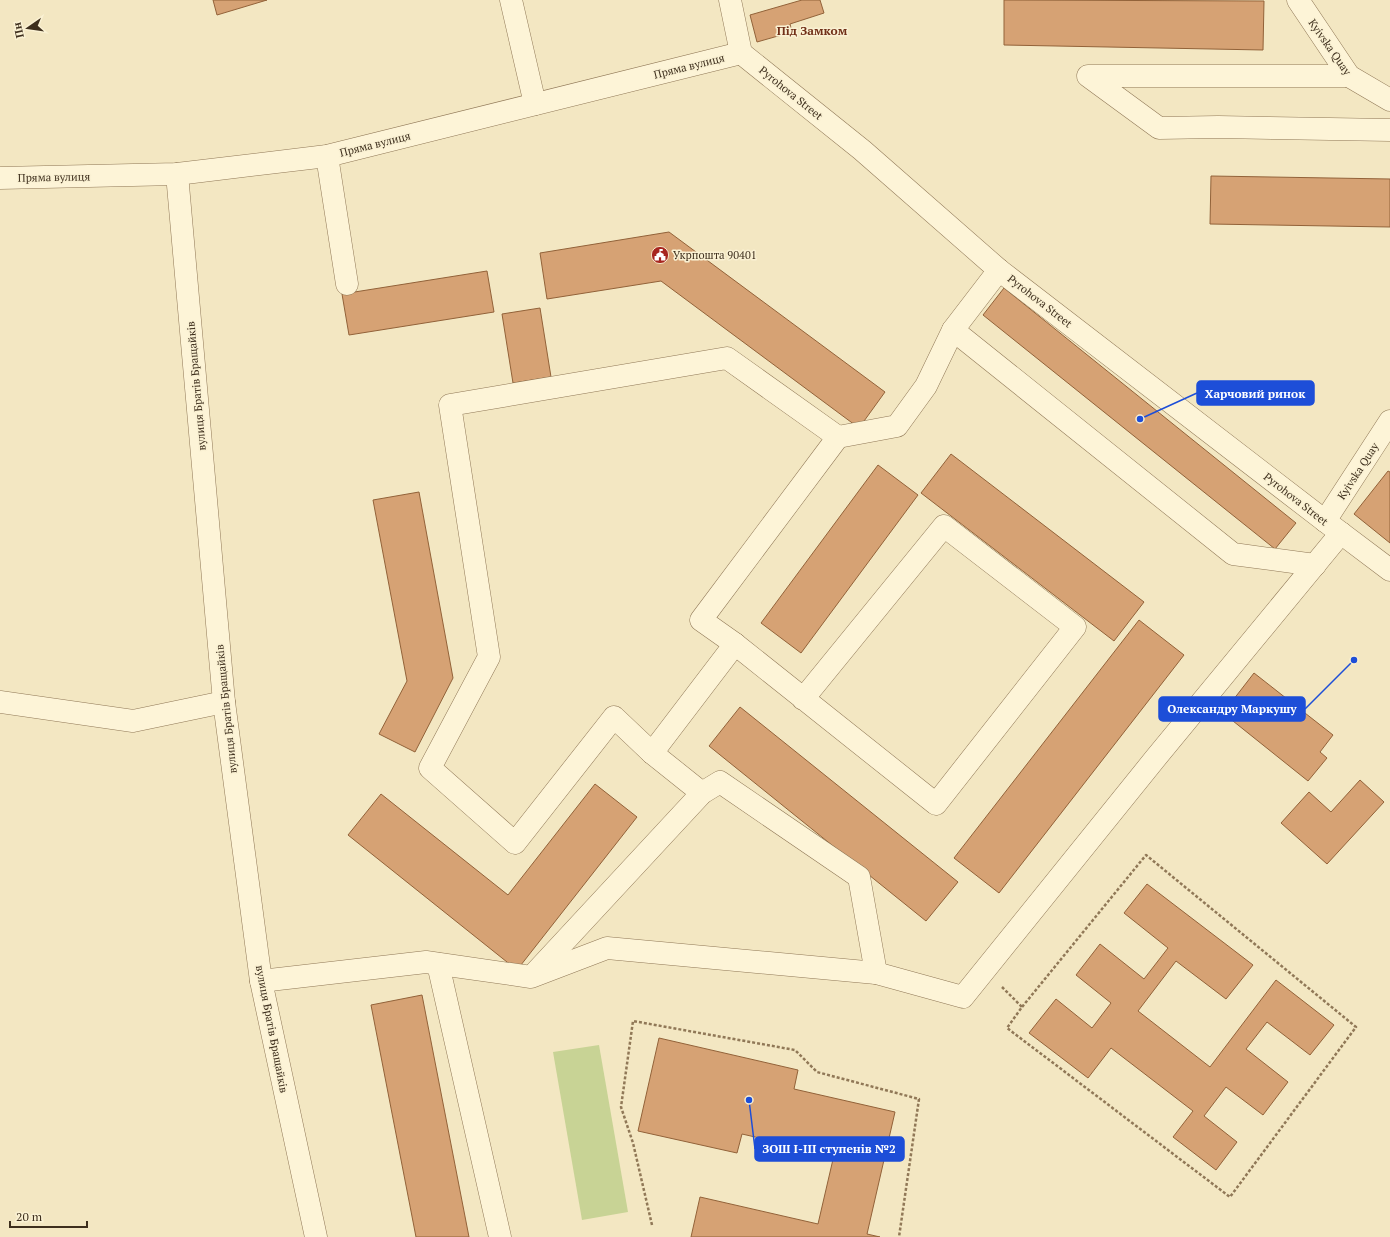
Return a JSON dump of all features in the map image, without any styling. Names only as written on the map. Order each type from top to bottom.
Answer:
[{"type":"street","points":[[511,0],[535,104]]},
{"type":"street","points":[[730,0],[742,53]]},
{"type":"street","name":"Kyivska Quay","points":[[1298,0],[1349,76],[1390,100]]},
{"type":"street","name":"Пряма вулиця","points":[[0,178],[177,174],[327,156],[742,53]]},
{"type":"street","name":"Pyrohova Street","points":[[742,53],[862,150],[999,270],[1390,570]]},
{"type":"street","points":[[1349,76],[1088,76],[1159,128],[1218,127],[1390,130]]},
{"type":"street","points":[[327,156],[347,284]]},
{"type":"street","name":"вулиця Братів Бращайків","points":[[177,174],[224,702],[261,981],[316,1237]]},
{"type":"street","points":[[803,699],[944,526],[1075,627],[936,804],[803,699],[735,644],[701,620],[838,437],[897,426],[926,386],[953,330],[999,270]]},
{"type":"street","points":[[953,330],[1233,554],[1315,565]]},
{"type":"street","points":[[702,793],[652,753],[614,717],[515,843],[430,768],[489,657],[450,405],[727,358],[838,437]]},
{"type":"street","name":"Kyivska Quay","points":[[876,973],[963,997],[1149,766],[1315,565],[1333,527],[1387,434]]},
{"type":"street","points":[[652,753],[735,644]]},
{"type":"street","points":[[0,702],[134,722],[224,702]]},
{"type":"street","points":[[261,981],[426,962],[531,977],[607,948],[876,973],[859,877],[720,782],[702,793],[531,977]]},
{"type":"street","points":[[438,964],[500,1237]]},
{"type":"path","points":[[1146,855],[1356,1027],[1230,1197],[1007,1028],[1022,1007],[1146,855]]},
{"type":"path","points":[[985,970],[1022,1007]]},
{"type":"path","points":[[652,1225],[633,1143],[621,1107],[633,1021],[795,1050],[817,1072],[919,1099],[899,1237]]},
{"type":"green space","points":[[599,1045],[628,1212],[582,1220],[553,1052]]},
{"type":"building","points":[[213,0],[267,0],[217,15]]},
{"type":"building","points":[[802,0],[820,0],[824,13],[790,24],[792,32],[757,42],[750,15]]},
{"type":"building","points":[[1004,0],[1264,1],[1263,50],[1004,45]]},
{"type":"building","points":[[1211,176],[1390,179],[1390,227],[1210,224]]},
{"type":"building","points":[[669,232],[885,392],[859,428],[661,281],[547,299],[540,253]]},
{"type":"building","points":[[487,271],[494,312],[349,335],[342,294]]},
{"type":"building","points":[[1004,288],[1296,523],[1275,549],[983,315]]},
{"type":"building","points":[[540,308],[551,377],[513,383],[502,314]]},
{"type":"building","points":[[951,454],[1144,602],[1114,641],[921,493]]},
{"type":"building","points":[[878,465],[918,495],[801,653],[761,623]]},
{"type":"building","points":[[1388,471],[1390,472],[1390,543],[1354,514]]},
{"type":"building","points":[[419,492],[453,678],[415,752],[379,734],[407,681],[373,500]]},
{"type":"building","points":[[1139,620],[1184,655],[999,893],[954,858]]},
{"type":"building","points":[[1254,673],[1333,735],[1320,752],[1327,758],[1308,781],[1223,713]]},
{"type":"building","points":[[740,707],[958,882],[926,921],[709,746]]},
{"type":"building","points":[[1360,780],[1384,802],[1327,864],[1281,823],[1309,792],[1331,812]]},
{"type":"building","points":[[595,784],[637,817],[517,970],[348,835],[381,794],[508,895]]},
{"type":"building","points":[[1147,884],[1253,965],[1226,999],[1176,961],[1138,1011],[1210,1067],[1276,980],[1334,1025],[1310,1055],[1267,1022],[1246,1049],[1288,1082],[1263,1115],[1226,1087],[1204,1116],[1237,1142],[1216,1170],[1173,1137],[1193,1111],[1111,1048],[1088,1078],[1029,1033],[1056,999],[1092,1028],[1111,1003],[1076,975],[1100,944],[1144,979],[1168,948],[1124,913]]},
{"type":"building","points":[[422,995],[469,1237],[416,1237],[371,1005]]},
{"type":"building","points":[[659,1038],[798,1070],[794,1089],[895,1112],[867,1234],[880,1237],[691,1237],[700,1197],[818,1224],[834,1155],[742,1134],[737,1153],[638,1131]]},
{"type":"place","name":"Укрпошта 90401","points":[[660,255]]},
{"type":"place","name":"Харчовий ринок","points":[[1140,419]]},
{"type":"place","name":"Олександру Маркушу","points":[[1354,660]]},
{"type":"place","name":"ЗОШ І-ІІІ ступенів №2","points":[[749,1100]]},
{"type":"district","name":"Під Замком","points":[[812,31]]}]
